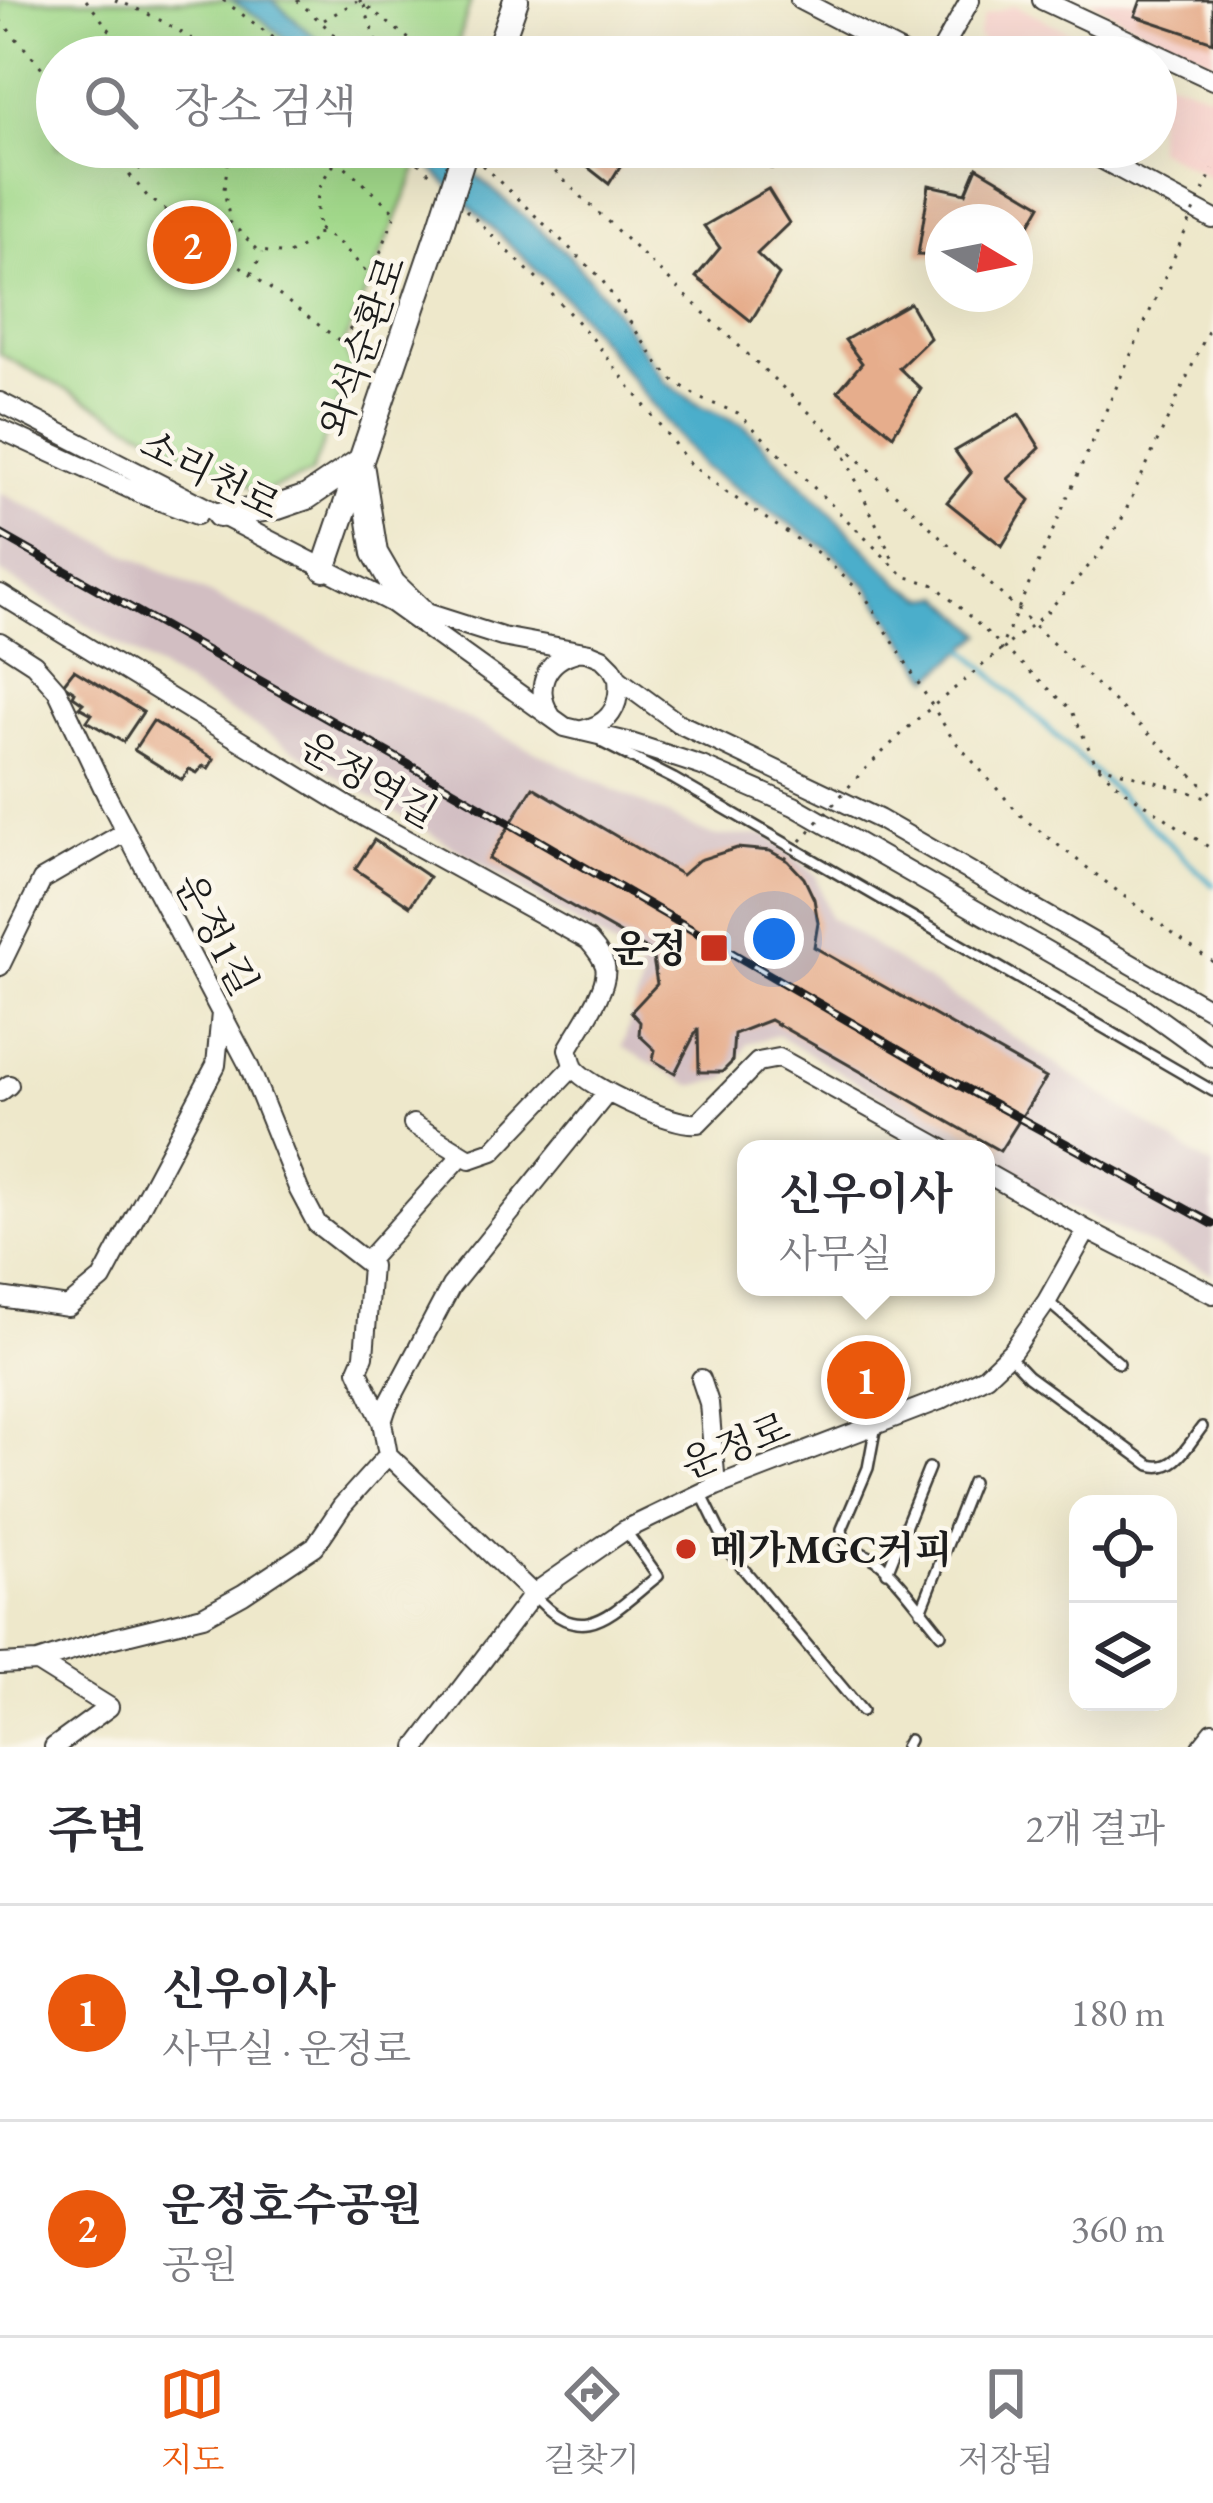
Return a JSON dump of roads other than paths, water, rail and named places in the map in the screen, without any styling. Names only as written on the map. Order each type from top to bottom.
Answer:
[{"type":"street","points":[[503,36],[515,0]]},
{"type":"street","points":[[800,0],[869,36]]},
{"type":"street","points":[[950,36],[970,0]]},
{"type":"street","points":[[1042,0],[1119,36]]},
{"type":"street","points":[[1177,63],[1213,80]]},
{"type":"street","name":"와석순환로","points":[[324,568],[438,234],[466,168]]},
{"type":"street","points":[[1118,168],[1213,219]]},
{"type":"street","name":"소리천로","points":[[0,402],[392,603]]},
{"type":"street","points":[[0,429],[139,493],[280,546]]},
{"type":"street","points":[[219,515],[278,507],[307,496],[360,461],[375,553],[393,584],[421,610]]},
{"type":"street","name":"운정역길","points":[[0,594],[364,818],[588,940],[604,960],[606,975],[568,1049],[573,1067],[493,1151],[470,1159],[462,1155]]},
{"type":"street","points":[[392,603],[502,637],[602,658],[612,668],[620,693],[601,724],[577,730]]},
{"type":"street","points":[[392,603],[555,720],[702,766],[794,806],[1134,1001],[1213,1058]]},
{"type":"street","name":"운정1길","points":[[0,642],[34,664],[57,690],[125,832],[248,1064],[317,1224],[366,1262]]},
{"type":"street","points":[[555,720],[542,699],[545,674],[553,663],[577,652]]},
{"type":"street","points":[[618,680],[677,723],[879,819],[1213,1011]]},
{"type":"street","points":[[0,966],[42,880],[125,832]]},
{"type":"street","points":[[0,1297],[68,1307],[102,1279],[216,1065],[221,1013]]},
{"type":"street","points":[[573,1067],[607,1093],[685,1126],[698,1123],[758,1062],[779,1058],[927,1140]]},
{"type":"street","points":[[382,1422],[451,1286],[607,1093]]},
{"type":"street","points":[[413,1124],[462,1155],[366,1262],[371,1266],[364,1356],[358,1370],[382,1422],[388,1455],[533,1594]]},
{"type":"street","points":[[995,1178],[1213,1294]]},
{"type":"street","name":"운정로","points":[[417,1747],[533,1594],[625,1530],[709,1490],[940,1400],[986,1376],[1008,1355],[1047,1301],[1087,1229]]},
{"type":"street","points":[[701,1379],[709,1403],[709,1490]]},
{"type":"street","points":[[0,1664],[37,1662],[202,1616],[243,1594],[315,1546],[342,1506],[388,1455]]},
{"type":"street","points":[[37,1662],[109,1707],[54,1747]]},
{"type":"street","points":[[1201,1747],[1213,1732]]},
{"type":"lane","points":[[577,730],[674,779],[1213,1090]]},
{"type":"lane","points":[[1047,1301],[1119,1363]]},
{"type":"lane","points":[[1008,1355],[1028,1376],[1150,1466],[1173,1463],[1202,1427]]},
{"type":"lane","points":[[876,1425],[868,1468],[842,1529],[843,1540],[878,1562],[941,1634]]},
{"type":"lane","points":[[887,1572],[929,1468]]},
{"type":"lane","points":[[921,1611],[973,1482]]},
{"type":"lane","points":[[709,1490],[731,1554],[862,1711]]},
{"type":"lane","points":[[533,1594],[566,1622],[602,1620],[658,1576],[625,1530]]},
{"type":"water","points":[[231,0],[272,0],[314,36],[282,36]]},
{"type":"water","points":[[431,168],[468,168],[566,252],[607,299],[665,382],[697,404],[744,425],[901,584],[926,598],[942,596],[983,634],[931,678],[868,587],[829,550],[702,466],[571,304]]},
{"type":"waterway","points":[[965,649],[1213,885]]},
{"type":"railway","points":[[0,534],[404,762],[950,1080],[1213,1224]]},
{"type":"place","name":"운정호수공원","points":[[192,245]]},
{"type":"place","name":"운정","points":[[714,948]]},
{"type":"place","name":"신우이사","points":[[866,1380]]},
{"type":"place","name":"메가MGC커피","points":[[686,1549]]}]
